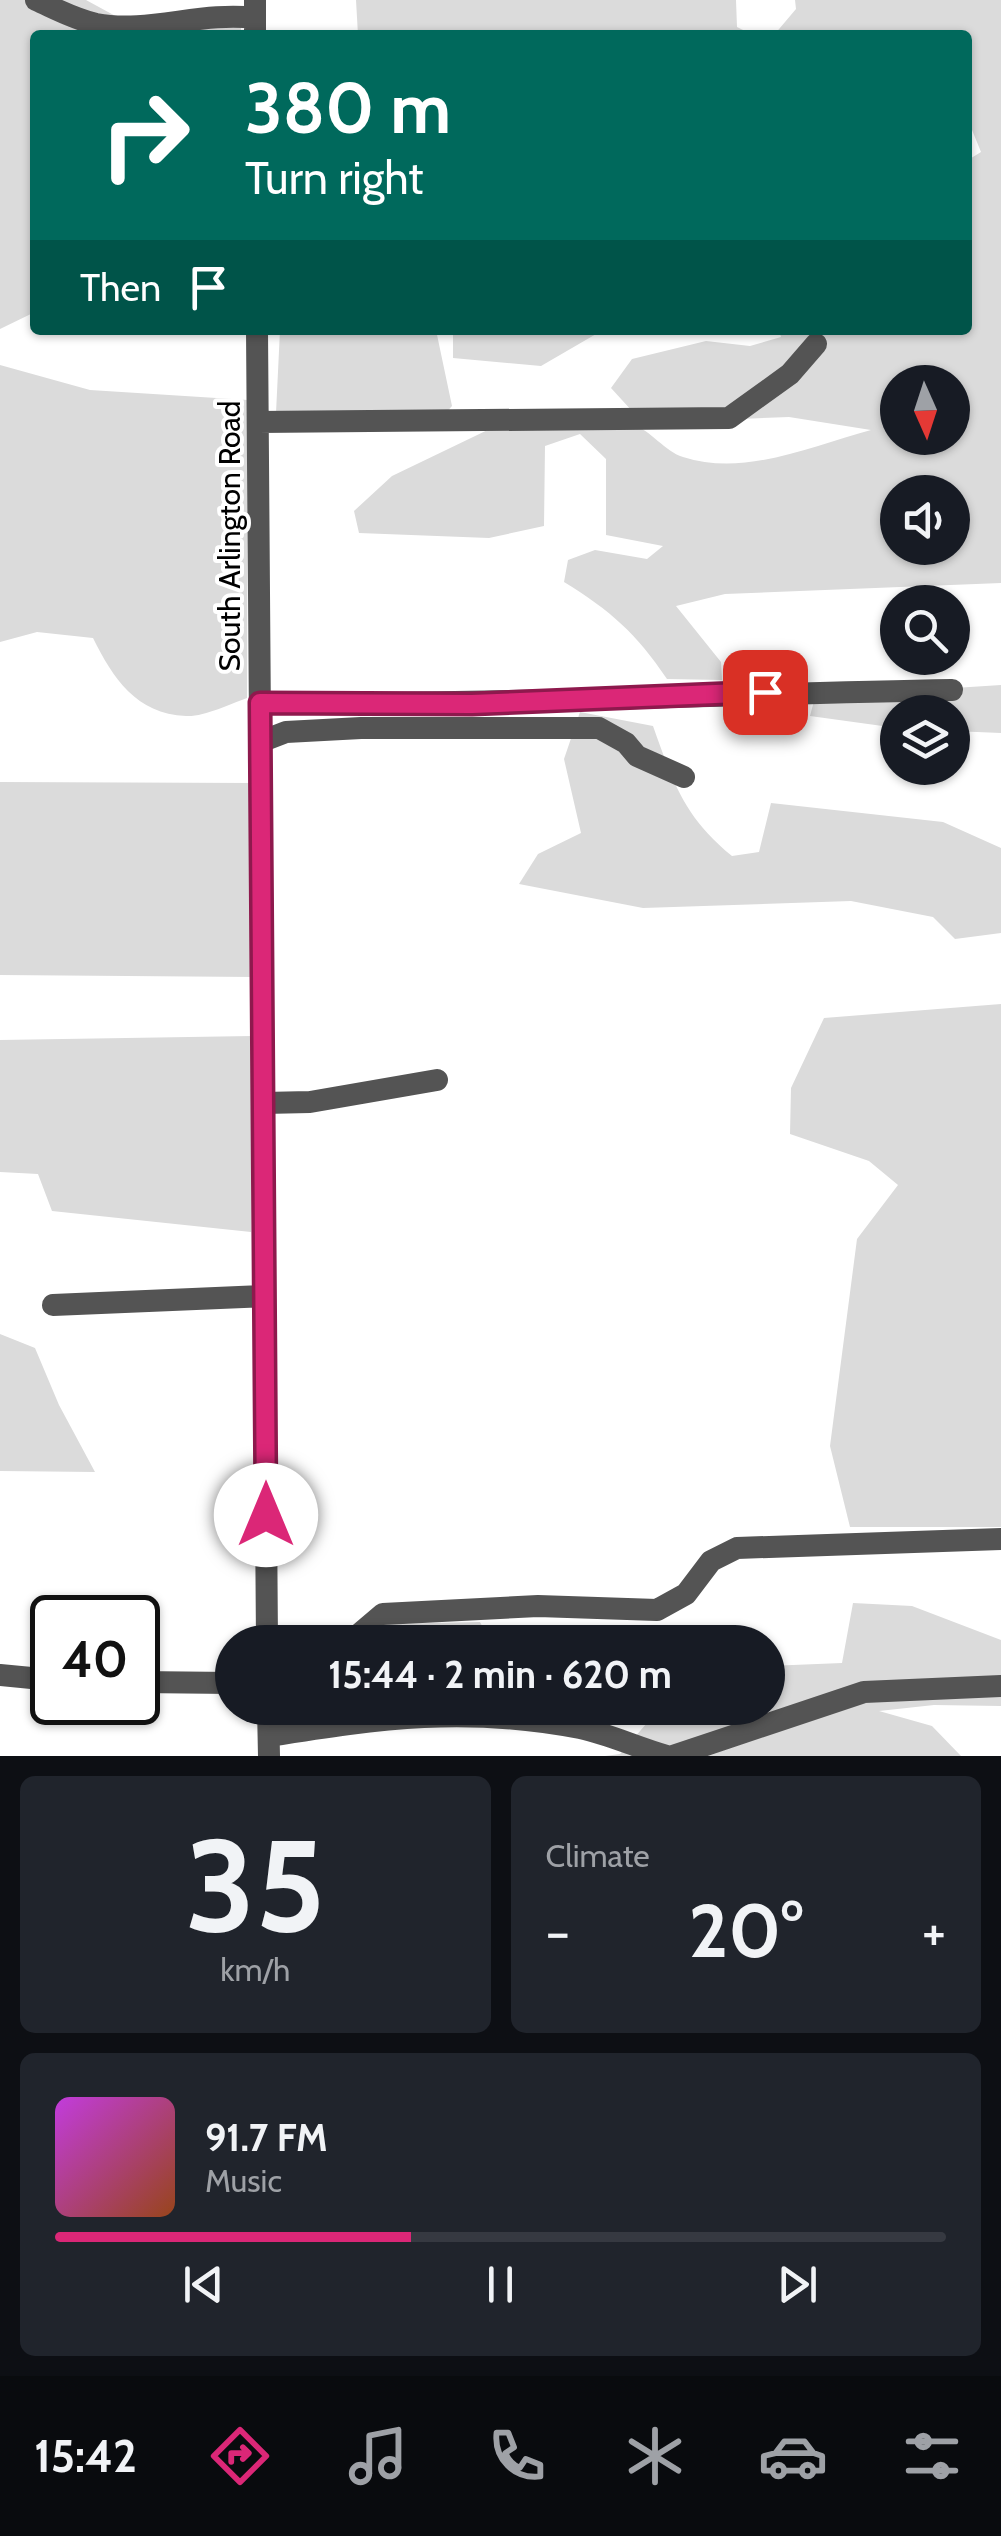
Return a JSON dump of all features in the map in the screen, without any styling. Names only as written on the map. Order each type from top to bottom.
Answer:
[{"type":"street","points":[[36,0],[99,25],[149,24],[224,14],[255,18]]},
{"type":"street","name":"South Arlington Road","points":[[258,335],[268,1625]]},
{"type":"street","points":[[258,422],[728,418],[790,374],[816,344]]},
{"type":"street","points":[[260,703],[491,704],[647,701],[734,693],[952,690]]},
{"type":"street","points":[[260,742],[286,732],[361,728],[599,728],[626,743],[638,756],[684,777]]},
{"type":"street","points":[[264,1103],[310,1102],[437,1080]]},
{"type":"street","points":[[54,1305],[265,1296]]},
{"type":"street","points":[[370,1625],[383,1614],[538,1606],[657,1610],[686,1594],[712,1562],[737,1548],[1001,1538]]},
{"type":"street","points":[[0,1675],[30,1678]]},
{"type":"street","points":[[160,1682],[215,1683]]},
{"type":"street","points":[[549,1725],[584,1729],[661,1755],[864,1692],[1001,1686]]},
{"type":"shaded area","points":[[0,0],[86,0],[141,30],[30,30],[30,314],[0,329]]},
{"type":"shaded area","points":[[356,0],[736,0],[737,27],[743,30],[358,30]]},
{"type":"shaded area","points":[[795,0],[1001,0],[1001,583],[725,594],[676,606],[721,662],[722,680],[667,679],[622,624],[564,582],[568,560],[595,550],[647,559],[663,546],[606,535],[606,459],[580,434],[545,446],[544,526],[489,538],[359,533],[354,511],[392,476],[498,425],[632,424],[683,457],[730,463],[778,457],[871,430],[789,417],[643,423],[611,388],[632,359],[706,341],[750,346],[780,335],[972,335],[972,158],[981,152],[972,130],[972,30],[778,30],[796,9]]},
{"type":"shaded area","points":[[241,23],[241,30],[155,30]]},
{"type":"shaded area","points":[[280,335],[437,335],[452,406],[445,414],[276,413]]},
{"type":"shaded area","points":[[453,335],[594,335],[541,366],[453,358]]},
{"type":"shaded area","points":[[0,365],[90,390],[248,400],[247,698],[201,714],[168,714],[153,709],[128,691],[93,638],[37,632],[0,642]]},
{"type":"shaded area","points":[[1001,685],[1001,733],[970,732],[970,695],[880,695],[880,726],[810,716],[815,697]]},
{"type":"shaded area","points":[[580,712],[653,726],[674,781],[691,812],[732,856],[759,852],[771,803],[943,822],[1001,848],[1001,933],[955,939],[933,917],[851,901],[643,908],[519,884],[538,854],[581,833],[564,759]]},
{"type":"shaded area","points":[[0,782],[254,783],[254,977],[0,975]]},
{"type":"shaded area","points":[[1001,1004],[1001,1527],[850,1527],[830,1446],[857,1239],[898,1185],[869,1161],[790,1134],[791,1088],[824,1018]]},
{"type":"shaded area","points":[[252,1036],[251,1232],[52,1211],[38,1174],[0,1172],[0,1040]]},
{"type":"shaded area","points":[[0,1334],[35,1348],[59,1405],[95,1472],[0,1471]]},
{"type":"shaded area","points":[[853,1603],[912,1606],[1001,1640],[1001,1706],[934,1705],[879,1711],[932,1726],[961,1756],[605,1756],[620,1754],[645,1725],[785,1725],[785,1665],[842,1663]]},
{"type":"shaded area","points":[[480,1622],[482,1625],[387,1625]]},
{"type":"route","points":[[266,1515],[260,703],[647,701],[765,692]]}]
